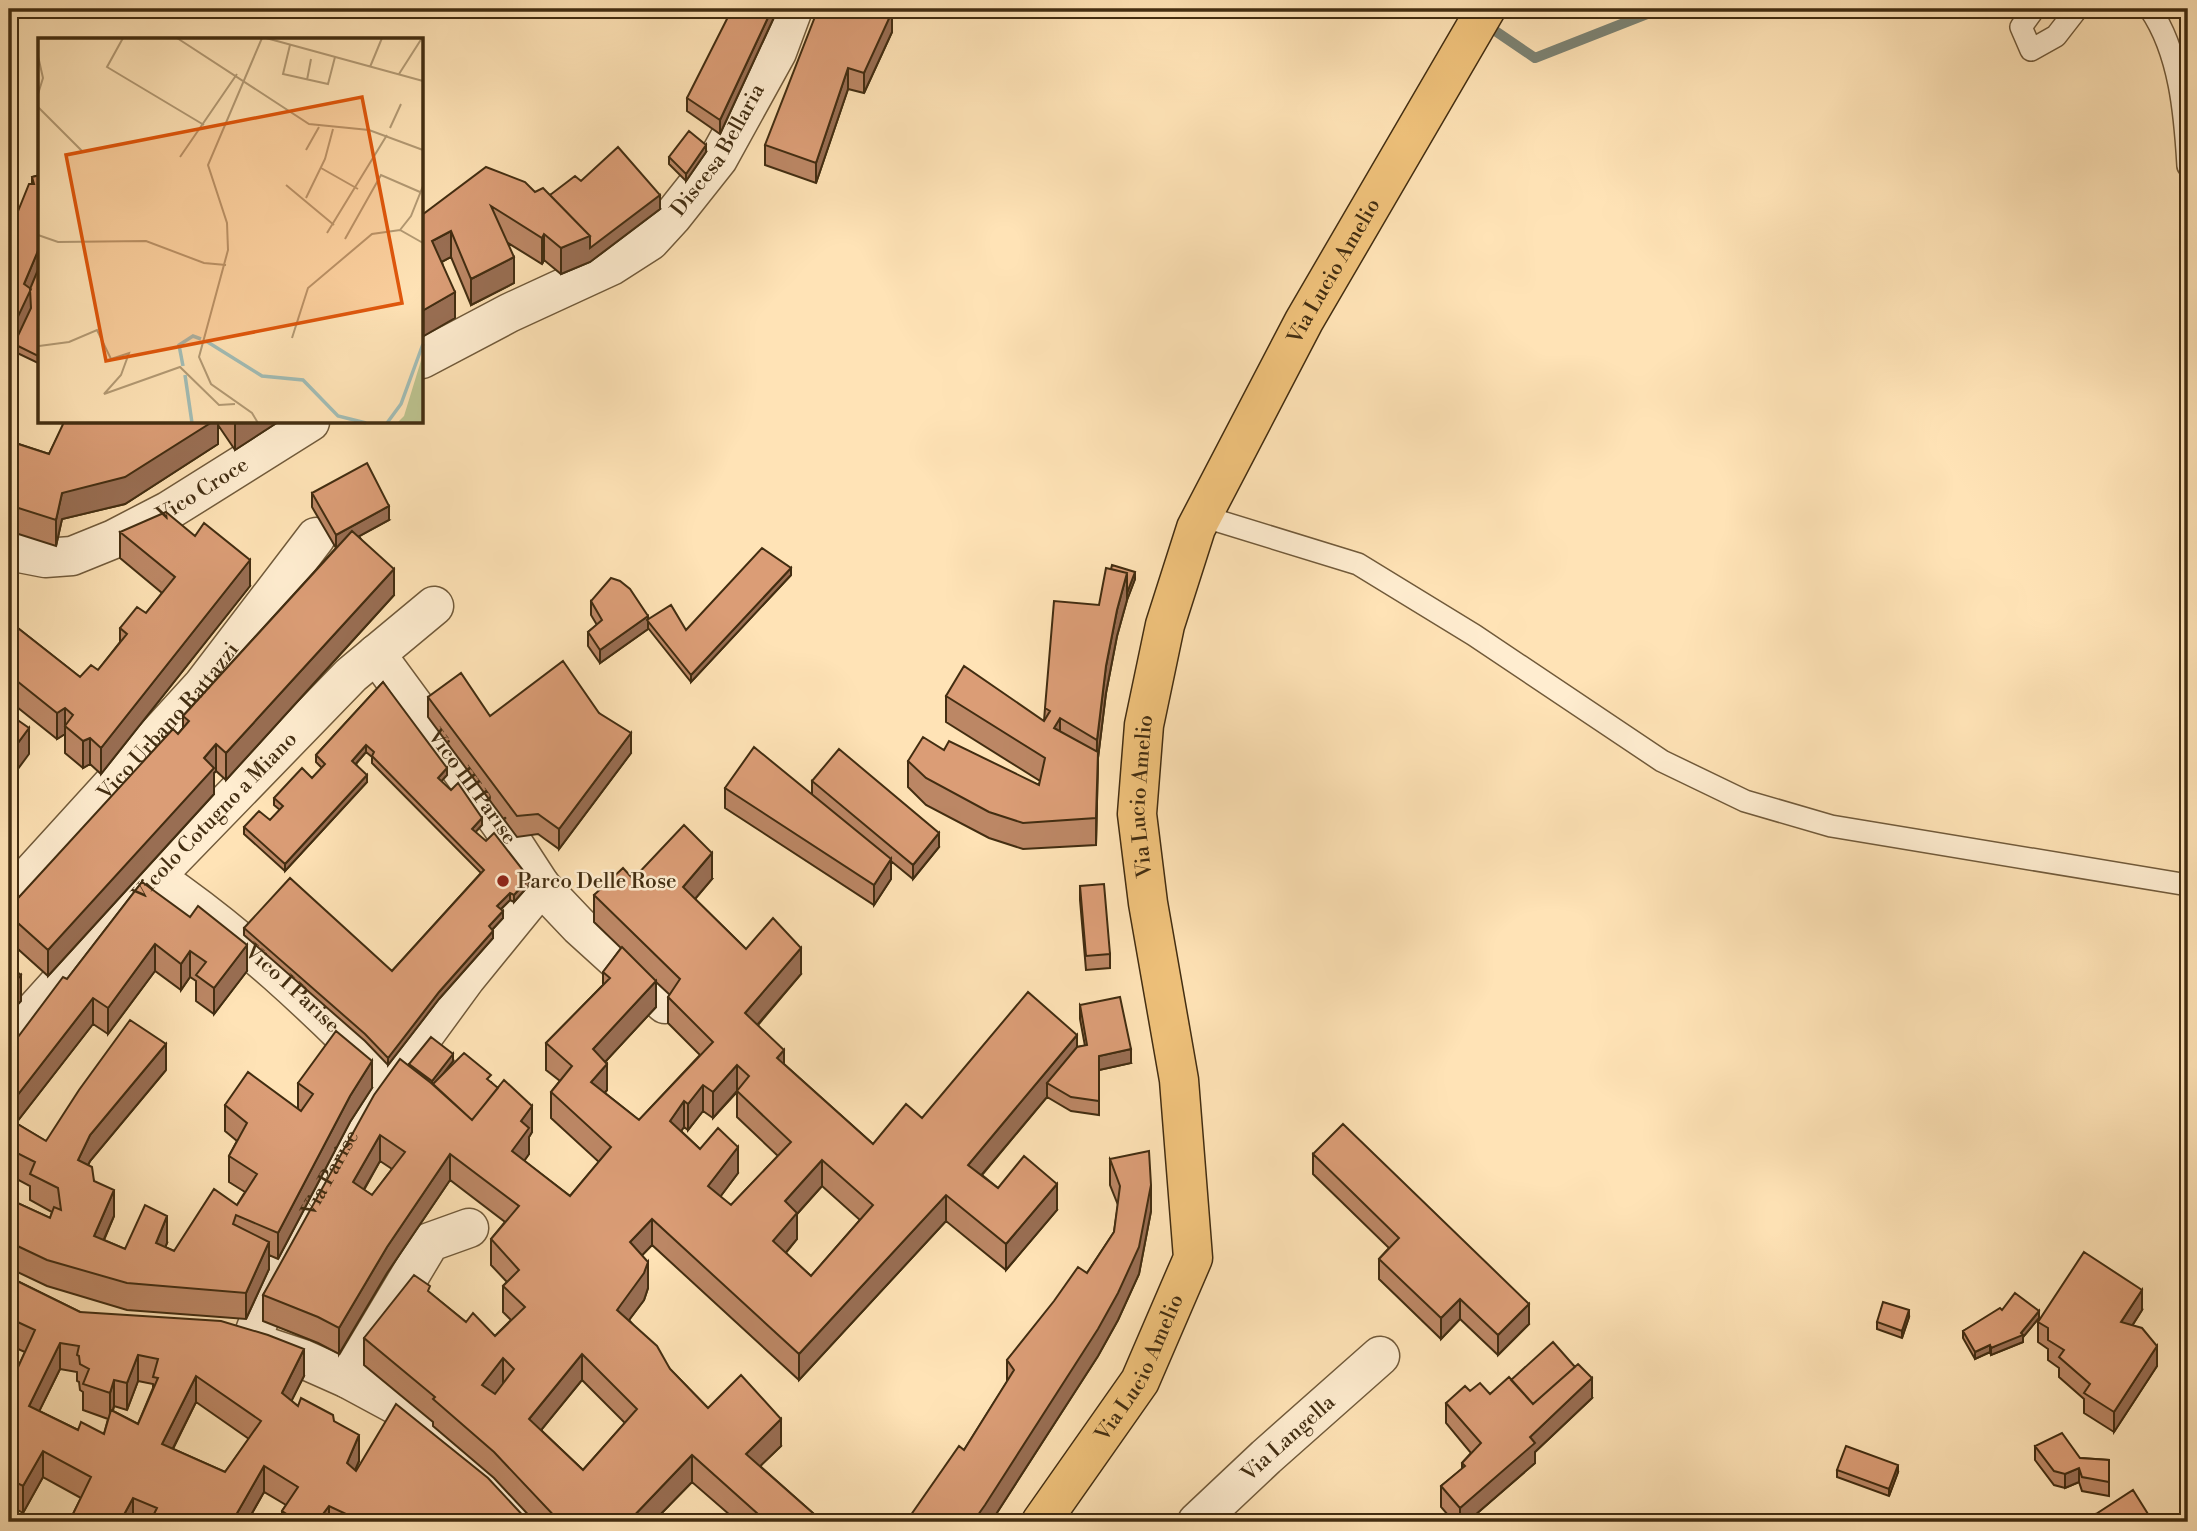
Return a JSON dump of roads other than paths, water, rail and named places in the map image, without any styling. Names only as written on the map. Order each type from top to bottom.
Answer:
[{"type":"main road","name":"Via Lucio Amelio","points":[[1041,1522],[1140,1381],[1193,1258],[1179,1080],[1148,903],[1137,814],[1143,724],[1163,637],[1202,516],[1304,321],[1486,9]]},
{"type":"street","name":"Discesa Bellaria","points":[[424,358],[509,313],[611,266],[650,241],[718,159],[778,52],[793,9]]},
{"type":"street","name":"Vico Croce","points":[[9,551],[45,558],[72,556],[114,539],[168,512],[307,424]]},
{"type":"street","name":"Vico Urbano Rattazzi","points":[[9,898],[203,685],[316,537]]},
{"type":"street","name":"Vicolo Cotugno a Miano","points":[[9,1039],[155,877],[351,675],[434,606]]},
{"type":"street","name":"Vico III Parise","points":[[376,654],[500,823],[541,886],[579,926],[665,1004]]},
{"type":"street","name":"Vico I Parise","points":[[155,877],[185,897],[272,968],[389,1081]]},
{"type":"street","name":"Via Parise","points":[[348,1379],[303,1359],[233,1338],[280,1263],[349,1138],[466,978],[541,886]]},
{"type":"street","points":[[15,974],[44,998]]},
{"type":"street","points":[[469,1228],[430,1242],[348,1379],[411,1413],[527,1522]]},
{"type":"street","name":"Via Langella","points":[[1198,1522],[1266,1457],[1380,1356]]},
{"type":"lane","points":[[2034,9],[2021,27],[2031,50],[2056,36],[2077,9]]},
{"type":"lane","points":[[2150,9],[2174,61],[2186,123],[2188,166]]},
{"type":"lane","points":[[1202,516],[1358,564],[1474,635],[1662,761],[1745,801],[1831,826],[2188,885]]},
{"type":"waterway","points":[[1463,9],[1535,58],[1647,14],[1647,9]]},
{"type":"place","name":"Parco Delle Rose","points":[[503,881]]}]
